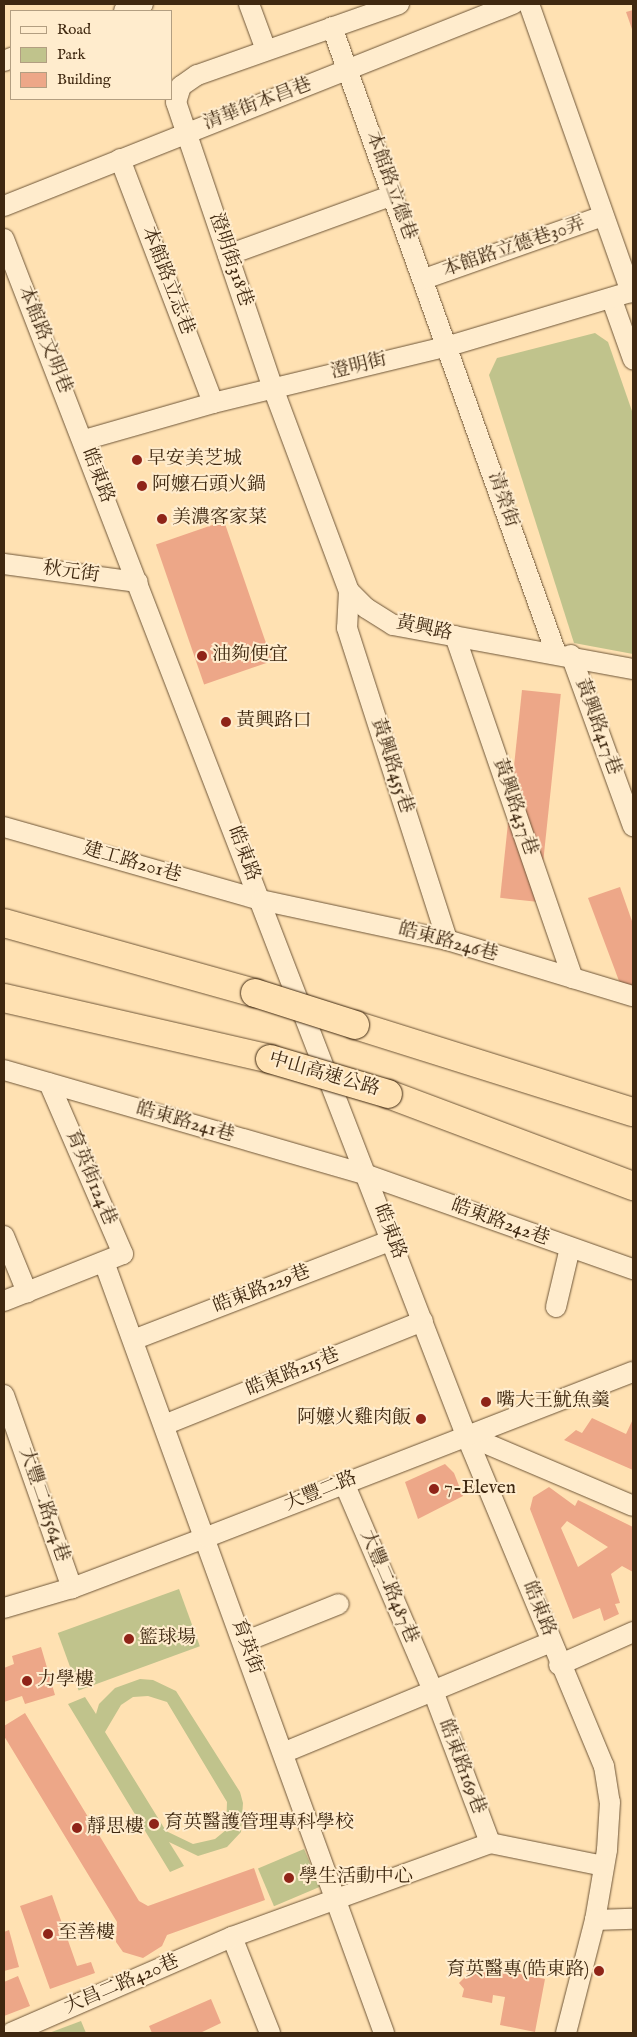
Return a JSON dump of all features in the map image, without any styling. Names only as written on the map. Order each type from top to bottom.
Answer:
[{"type":"highway","points":[[4,923],[255,993],[633,1112]]},
{"type":"highway","name":"中山高速公路","points":[[4,998],[270,1059],[388,1094],[633,1186]]},
{"type":"street","points":[[249,4],[266,50]]},
{"type":"street","points":[[187,133],[174,96],[181,86],[197,74],[398,4]]},
{"type":"street","name":"清華街本昌巷","points":[[4,206],[513,4]]},
{"type":"street","points":[[529,4],[603,216],[632,292]]},
{"type":"street","name":"本館路立德巷","points":[[332,27],[448,346]]},
{"type":"street","name":"澄明街318巷","points":[[187,133],[273,388]]},
{"type":"street","name":"本館路立志巷","points":[[120,159],[213,403]]},
{"type":"street","points":[[228,256],[394,195]]},
{"type":"street","name":"本館路立德巷30弄","points":[[424,279],[603,216]]},
{"type":"street","name":"本館路文明巷","points":[[4,239],[84,440]]},
{"type":"street","name":"澄明街","points":[[84,440],[213,403],[448,346],[612,300],[632,292]]},
{"type":"street","points":[[612,300],[633,359]]},
{"type":"street","name":"清榮街","points":[[448,346],[564,654]]},
{"type":"street","name":"黃興路","points":[[273,388],[349,590],[366,608],[392,626],[564,654],[633,668]]},
{"type":"street","name":"皓東路","points":[[84,440],[466,1435],[552,1642],[559,1665],[604,1766],[610,1802],[604,1866],[595,1920],[566,2033]]},
{"type":"street","name":"秋元街","points":[[4,564],[138,582]]},
{"type":"street","name":"黃興路455巷","points":[[349,590],[347,628],[447,940]]},
{"type":"street","name":"黃興路437巷","points":[[455,636],[573,978]]},
{"type":"street","name":"黃興路417巷","points":[[564,654],[633,826]]},
{"type":"street","name":"建工路201巷","points":[[4,826],[260,900]]},
{"type":"street","name":"皓東路246巷","points":[[260,900],[447,940],[633,996]]},
{"type":"street","name":"皓東路241巷","points":[[4,1070],[367,1175]]},
{"type":"street","name":"育英街124巷","points":[[48,1083],[123,1254],[104,1262]]},
{"type":"street","name":"皓東路242巷","points":[[367,1175],[633,1269]]},
{"type":"street","points":[[4,1236],[27,1292]]},
{"type":"street","name":"皓東路229巷","points":[[133,1340],[392,1240]]},
{"type":"street","points":[[556,1307],[570,1248]]},
{"type":"street","points":[[4,1301],[104,1262]]},
{"type":"street","name":"育英街","points":[[104,1262],[207,1537],[385,2033]]},
{"type":"street","name":"皓東路215巷","points":[[164,1425],[423,1321]]},
{"type":"street","name":"大豐二路","points":[[4,1608],[72,1588],[633,1372]]},
{"type":"street","name":"大豐二路564巷","points":[[4,1395],[72,1588]]},
{"type":"street","points":[[466,1435],[633,1506]]},
{"type":"street","name":"大豐二路487巷","points":[[344,1483],[433,1691]]},
{"type":"street","points":[[244,1642],[339,1604]]},
{"type":"street","points":[[559,1665],[633,1632]]},
{"type":"street","points":[[284,1753],[552,1642]]},
{"type":"street","name":"皓東路169巷","points":[[433,1691],[490,1843]]},
{"type":"street","points":[[490,1843],[604,1866]]},
{"type":"street","name":"大昌二路420巷","points":[[11,2033],[232,1937],[490,1843]]},
{"type":"street","points":[[595,1920],[633,1919]]},
{"type":"street","points":[[232,1937],[270,2033]]},
{"type":"green space","points":[[595,333],[608,342],[633,414],[633,654],[574,643],[489,375],[497,358]]},
{"type":"green space","name":"籃球場","points":[[179,1589],[200,1646],[79,1690],[58,1633]]},
{"type":"green space","points":[[140,1679],[153,1680],[176,1691],[240,1792],[243,1803],[241,1832],[227,1847],[198,1856],[169,1842],[184,1866],[170,1872],[68,1704],[85,1697],[96,1714],[99,1704],[115,1688]],"holes":[[[148,1696],[167,1702],[227,1802],[226,1830],[215,1839],[193,1844],[166,1831],[105,1732],[121,1705],[133,1697]]]},
{"type":"green space","name":"學生活動中心","points":[[304,1849],[320,1887],[274,1906],[258,1869]]},
{"type":"green space","points":[[81,2021],[86,2033],[49,2033]]},
{"type":"building","points":[[633,10],[633,32],[626,12]]},
{"type":"building","points":[[224,521],[272,661],[204,684],[156,544]]},
{"type":"building","points":[[522,690],[561,694],[539,902],[500,898]]},
{"type":"building","points":[[620,887],[633,924],[633,994],[625,997],[588,898]]},
{"type":"building","points":[[592,1418],[626,1434],[633,1419],[633,1470],[564,1440],[576,1430],[582,1433]]},
{"type":"building","name":"7-Eleven","points":[[445,1464],[454,1473],[463,1496],[418,1519],[405,1482]]},
{"type":"building","points":[[549,1487],[575,1506],[578,1500],[633,1527],[633,1572],[622,1566],[611,1574],[620,1603],[615,1604],[619,1614],[604,1621],[600,1608],[573,1619],[530,1509],[533,1497]],"holes":[[[567,1521],[608,1547],[578,1567],[561,1528]]]},
{"type":"building","name":"力學樓","points":[[41,1647],[55,1695],[25,1704],[22,1696],[4,1702],[4,1668],[14,1664],[12,1656]]},
{"type":"building","name":"靜思樓","points":[[25,1713],[139,1901],[148,1906],[254,1868],[265,1900],[167,1935],[162,1946],[143,1958],[123,1952],[116,1942],[117,1922],[4,1736],[4,1726]]},
{"type":"building","name":"至善樓","points":[[52,1895],[77,1966],[91,1962],[95,1973],[50,1989],[20,1906]]},
{"type":"building","points":[[9,1930],[19,1967],[4,1971],[4,1932]]},
{"type":"building","points":[[469,1964],[545,1979],[535,2032],[500,2025],[505,1997],[493,1995],[492,2003],[462,1997],[464,1989],[459,1983],[467,1975]]},
{"type":"building","points":[[18,1976],[30,2006],[4,2016],[4,1982]]},
{"type":"building","points":[[211,1999],[221,2023],[200,2033],[152,2033],[149,2026]]},
{"type":"place","name":"早安美芝城","points":[[137,460]]},
{"type":"place","name":"阿嬤石頭火鍋","points":[[142,486]]},
{"type":"place","name":"美濃客家菜","points":[[162,519]]},
{"type":"place","name":"油夠便宜","points":[[202,656]]},
{"type":"place","name":"黃興路口","points":[[226,722]]},
{"type":"place","name":"嘴大王魷魚羹","points":[[486,1402]]},
{"type":"place","name":"阿嬤火雞肉飯","points":[[421,1419]]},
{"type":"place","name":"7-Eleven","points":[[434,1489]]},
{"type":"place","name":"籃球場","points":[[129,1639]]},
{"type":"place","name":"力學樓","points":[[27,1681]]},
{"type":"place","name":"育英醫護管理專科學校","points":[[154,1824]]},
{"type":"place","name":"靜思樓","points":[[77,1828]]},
{"type":"place","name":"學生活動中心","points":[[289,1878]]},
{"type":"place","name":"至善樓","points":[[48,1934]]},
{"type":"place","name":"育英醫專(皓東路)","points":[[599,1971]]}]
